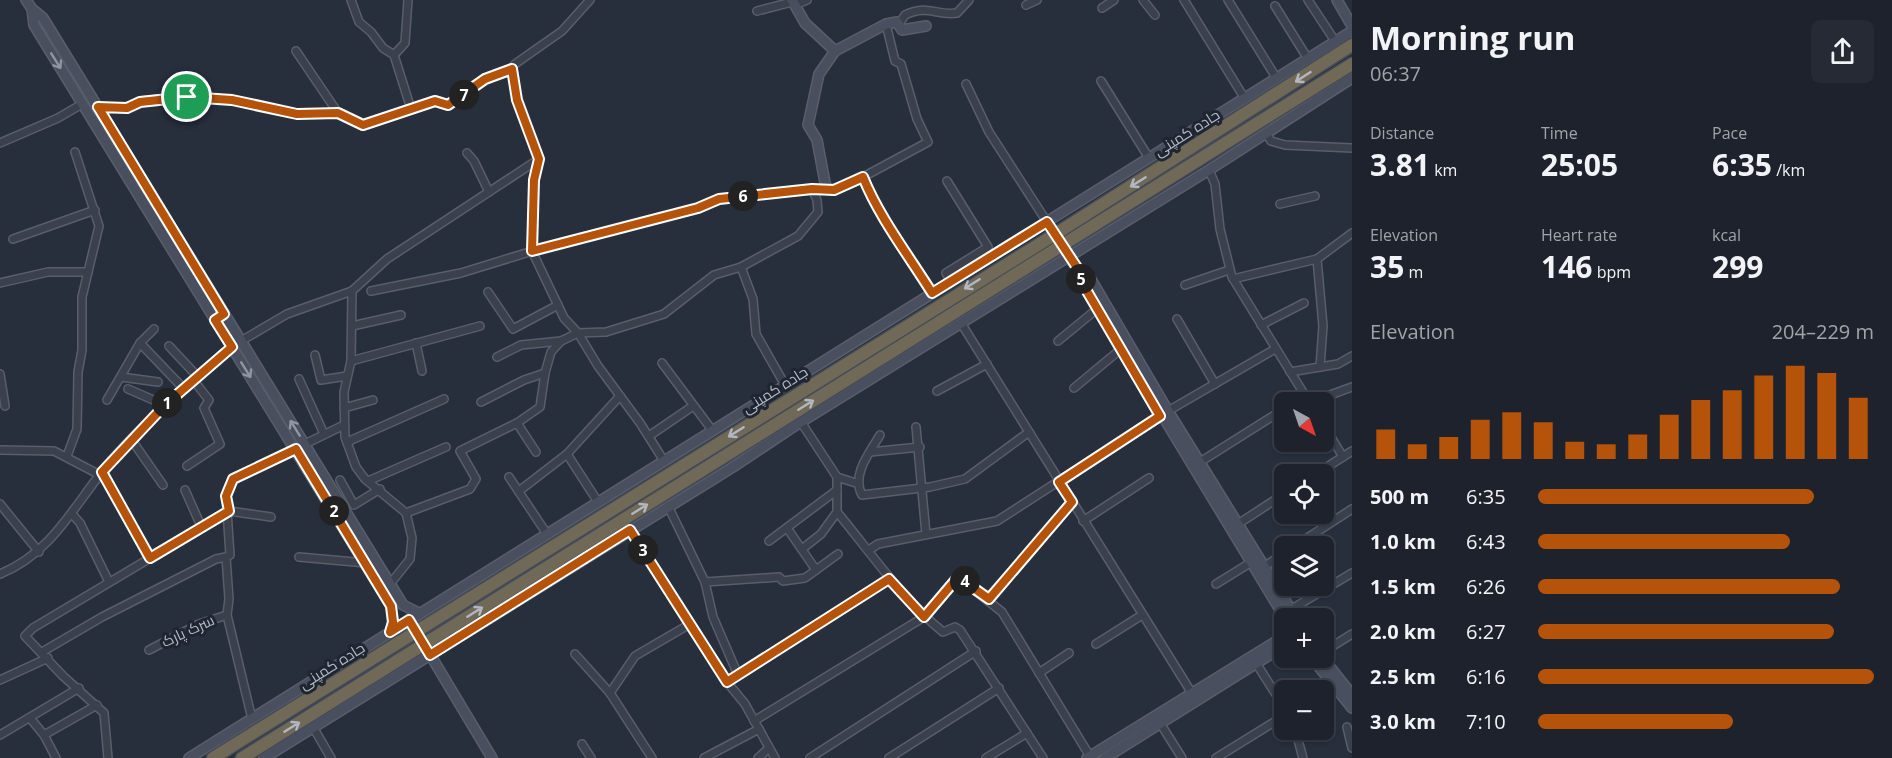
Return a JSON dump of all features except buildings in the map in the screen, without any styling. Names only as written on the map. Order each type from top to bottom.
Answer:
[{"type":"highway","name":"جاده کمپنی","points":[[213,758],[290,702],[416,632],[1054,235],[1352,45]]},
{"type":"highway","name":"جاده کمپنی","points":[[242,758],[427,650],[1065,251],[1352,64]]},
{"type":"street","points":[[351,0],[358,22],[371,32],[383,48],[394,55],[411,109]]},
{"type":"street","points":[[394,55],[405,43],[408,0]]},
{"type":"street","points":[[98,107],[127,108],[140,102],[187,97],[232,100],[297,114],[338,113],[363,125],[435,101],[448,105],[485,79],[512,69],[515,64],[562,31],[590,0]]},
{"type":"street","points":[[757,11],[807,0]]},
{"type":"street","points":[[936,0],[938,11]]},
{"type":"street","points":[[825,188],[817,140],[808,125],[819,74],[835,51],[886,24],[899,24],[908,14],[930,9],[947,15],[957,13],[969,0]]},
{"type":"street","points":[[1102,8],[1114,0]]},
{"type":"street","points":[[1143,0],[1155,15]]},
{"type":"street","points":[[1184,0],[1245,99]]},
{"type":"street","points":[[1228,0],[1277,79]]},
{"type":"street","points":[[1308,0],[1335,41]]},
{"type":"street","points":[[1336,0],[1352,26]]},
{"type":"street","points":[[793,2],[805,23],[835,51]]},
{"type":"street","points":[[29,4],[34,25],[391,606],[393,622],[390,632]]},
{"type":"street","points":[[29,4],[43,18],[403,605],[419,614]]},
{"type":"street","points":[[1275,6],[1308,59]]},
{"type":"street","points":[[372,291],[461,273],[532,251],[698,208],[719,199],[812,189],[834,190],[863,177],[928,142],[917,119],[901,64],[895,61],[886,24]]},
{"type":"street","points":[[899,24],[899,29],[902,30],[926,26]]},
{"type":"street","points":[[189,758],[252,719],[290,702],[390,632],[1352,31]]},
{"type":"street","points":[[296,51],[338,113]]},
{"type":"street","points":[[512,69],[517,100],[539,159],[534,180],[532,251],[564,318],[578,333],[664,461]]},
{"type":"street","points":[[264,758],[313,728],[427,650],[733,467],[961,323],[1065,251],[1209,170],[1352,78]]},
{"type":"street","points":[[1101,81],[1149,158]]},
{"type":"street","points":[[966,84],[989,132],[1080,272],[1081,281],[1121,349],[1200,462],[1286,608]]},
{"type":"street","points":[[0,143],[58,118],[82,104]]},
{"type":"street","points":[[1266,133],[1270,141],[1285,145],[1352,148]]},
{"type":"street","points":[[67,456],[77,429],[78,372],[82,350],[82,297],[86,272],[98,233],[96,210],[75,152]]},
{"type":"street","points":[[466,153],[474,160],[489,192]]},
{"type":"street","points":[[241,341],[287,314],[352,291],[387,259],[539,159]]},
{"type":"street","points":[[1209,170],[1215,184],[1229,270],[1303,392]]},
{"type":"street","points":[[863,177],[873,201],[932,293]]},
{"type":"street","points":[[947,181],[988,247],[946,273],[951,281]]},
{"type":"street","points":[[497,357],[521,345],[561,341],[578,333],[606,332],[664,314],[710,277],[741,267],[798,236],[818,212],[817,200],[812,189]]},
{"type":"street","points":[[1280,204],[1315,196]]},
{"type":"street","points":[[13,239],[96,210]]},
{"type":"street","points":[[1233,279],[1317,259],[1352,233]]},
{"type":"street","points":[[1317,259],[1323,326],[1320,367]]},
{"type":"street","points":[[741,267],[753,299],[756,334],[785,384]]},
{"type":"street","points":[[1185,285],[1229,270]]},
{"type":"street","points":[[0,283],[48,272],[86,272]]},
{"type":"street","points":[[1080,272],[1089,276],[1250,563],[1285,608]]},
{"type":"street","points":[[352,291],[351,361],[346,376],[344,408],[347,442],[356,467],[368,481],[406,513],[412,538],[410,559],[390,584]]},
{"type":"street","points":[[488,292],[513,329],[558,305]]},
{"type":"street","points":[[1261,325],[1304,303]]},
{"type":"street","points":[[1058,341],[1097,309]]},
{"type":"street","points":[[215,320],[224,314]]},
{"type":"street","points":[[351,326],[401,315]]},
{"type":"street","points":[[1178,319],[1215,384]]},
{"type":"street","points":[[961,323],[1194,696]]},
{"type":"street","points":[[351,361],[480,326]]},
{"type":"street","points":[[106,400],[140,343],[154,329]]},
{"type":"street","points":[[406,513],[470,489],[476,479],[460,451],[517,423],[543,403],[544,373],[551,351],[561,341]]},
{"type":"street","points":[[140,343],[184,389]]},
{"type":"street","points":[[416,343],[422,371]]},
{"type":"street","points":[[169,346],[196,379],[209,401],[204,408],[220,444],[186,466]]},
{"type":"street","points":[[0,574],[39,552],[131,439],[165,405],[232,347]]},
{"type":"street","points":[[1074,388],[1121,349]]},
{"type":"street","points":[[869,550],[878,544],[997,521],[1164,413],[1275,349]]},
{"type":"street","points":[[315,355],[321,380],[346,376]]},
{"type":"street","points":[[1290,372],[1338,364],[1352,356]]},
{"type":"street","points":[[662,363],[712,430]]},
{"type":"street","points":[[937,392],[987,364]]},
{"type":"street","points":[[481,402],[524,380],[544,373]]},
{"type":"street","points":[[0,374],[5,406]]},
{"type":"street","points":[[121,377],[158,382]]},
{"type":"street","points":[[300,379],[324,434]]},
{"type":"street","points":[[1334,392],[1352,387]]},
{"type":"street","points":[[128,389],[165,405]]},
{"type":"street","points":[[519,491],[567,454],[619,397]]},
{"type":"street","points":[[347,442],[444,399]]},
{"type":"street","points":[[344,408],[373,400]]},
{"type":"street","points":[[649,436],[693,405]]},
{"type":"street","points":[[1200,462],[1274,415]]},
{"type":"street","points":[[801,422],[837,477],[837,513],[821,534],[802,549]]},
{"type":"street","points":[[517,423],[536,452]]},
{"type":"street","points":[[305,444],[344,425]]},
{"type":"street","points":[[916,427],[920,447],[926,534]]},
{"type":"street","points":[[880,435],[862,465],[859,484],[862,495],[923,488],[964,479],[1029,432]]},
{"type":"street","points":[[131,439],[163,485]]},
{"type":"street","points":[[1334,442],[1343,457]]},
{"type":"street","points":[[368,481],[446,447]]},
{"type":"street","points":[[870,452],[920,447]]},
{"type":"street","points":[[0,450],[40,448],[67,456],[101,474],[150,558]]},
{"type":"street","points":[[0,680],[45,655],[102,617],[216,559],[230,555],[229,511],[226,496],[233,479],[296,449]]},
{"type":"street","points":[[1332,464],[1352,451]]},
{"type":"street","points":[[567,454],[598,502]]},
{"type":"street","points":[[509,477],[547,534]]},
{"type":"street","points":[[837,477],[859,484]]},
{"type":"street","points":[[1083,521],[1149,478]]},
{"type":"street","points":[[340,480],[354,505],[380,489]]},
{"type":"street","points":[[185,490],[201,526]]},
{"type":"street","points":[[769,541],[837,490]]},
{"type":"street","points":[[1238,524],[1274,501]]},
{"type":"street","points":[[989,599],[1072,502]]},
{"type":"street","points":[[0,504],[39,552]]},
{"type":"street","points":[[668,506],[705,582],[713,617],[738,675]]},
{"type":"street","points":[[1311,536],[1352,509]]},
{"type":"street","points":[[108,758],[104,713],[79,688],[63,676],[25,636],[33,628],[229,511],[271,517]]},
{"type":"street","points":[[837,513],[869,550],[889,579],[924,617],[943,632],[956,627],[960,630],[976,651],[1043,758]]},
{"type":"street","points":[[72,514],[80,523],[109,582]]},
{"type":"street","points":[[787,528],[816,570]]},
{"type":"street","points":[[630,530],[754,721],[775,758]]},
{"type":"street","points":[[705,582],[779,577],[783,581],[805,578],[838,554]]},
{"type":"street","points":[[226,557],[229,599],[227,615],[252,719]]},
{"type":"street","points":[[299,557],[366,563]]},
{"type":"street","points":[[1264,567],[1274,560]]},
{"type":"street","points":[[1216,584],[1250,563]]},
{"type":"street","points":[[1300,608],[1352,573]]},
{"type":"street","points":[[754,721],[924,617],[958,577],[989,599],[1002,612],[1089,757],[1274,652]]},
{"type":"street","points":[[727,682],[889,579]]},
{"type":"street","name":"سرک پارک","points":[[149,650],[199,624],[227,615]]},
{"type":"street","points":[[1096,644],[1142,615]]},
{"type":"street","points":[[409,620],[492,758]]},
{"type":"street","points":[[610,693],[635,656],[667,640],[690,624]]},
{"type":"street","points":[[1334,645],[1352,634]]},
{"type":"street","points":[[1105,758],[1160,723],[1194,696],[1274,643]]},
{"type":"street","points":[[810,758],[976,651]]},
{"type":"street","points":[[1039,673],[1069,653]]},
{"type":"street","points":[[575,654],[610,693],[652,758]]},
{"type":"street","points":[[1256,663],[1274,691]]},
{"type":"street","points":[[1320,668],[1352,708]]},
{"type":"street","points":[[1331,668],[1352,695]]},
{"type":"street","points":[[0,735],[79,688]]},
{"type":"street","points":[[889,758],[999,688]]},
{"type":"street","points":[[44,735],[97,705]]},
{"type":"street","points":[[30,718],[44,735],[56,758]]},
{"type":"street","points":[[1216,758],[1274,722]]},
{"type":"street","points":[[1160,723],[1182,758]]},
{"type":"street","points":[[1347,727],[1352,748]]},
{"type":"street","points":[[313,728],[331,758]]},
{"type":"street","points":[[704,758],[759,729]]},
{"type":"street","points":[[986,758],[1027,733]]},
{"type":"street","points":[[1298,740],[1303,758]]},
{"type":"street","points":[[582,744],[591,758]]},
{"type":"street","points":[[758,758],[769,748]]},
{"type":"route","points":[[512,69],[517,100],[539,159],[534,180],[532,251],[698,208],[719,199],[812,189],[834,190],[863,177],[873,201],[932,293],[1047,222],[1080,272],[1081,281],[1160,416],[1059,482],[1072,502],[989,599],[958,577],[924,617],[889,579],[727,682],[630,530],[430,655],[409,620],[390,632],[393,622],[391,606],[296,449],[233,479],[226,496],[229,511],[150,558],[102,472],[165,405],[232,347],[215,320],[224,314],[98,107],[127,108],[140,102],[187,97],[232,100],[297,114],[338,113],[363,125],[435,101],[448,105],[485,79],[512,69]]}]
